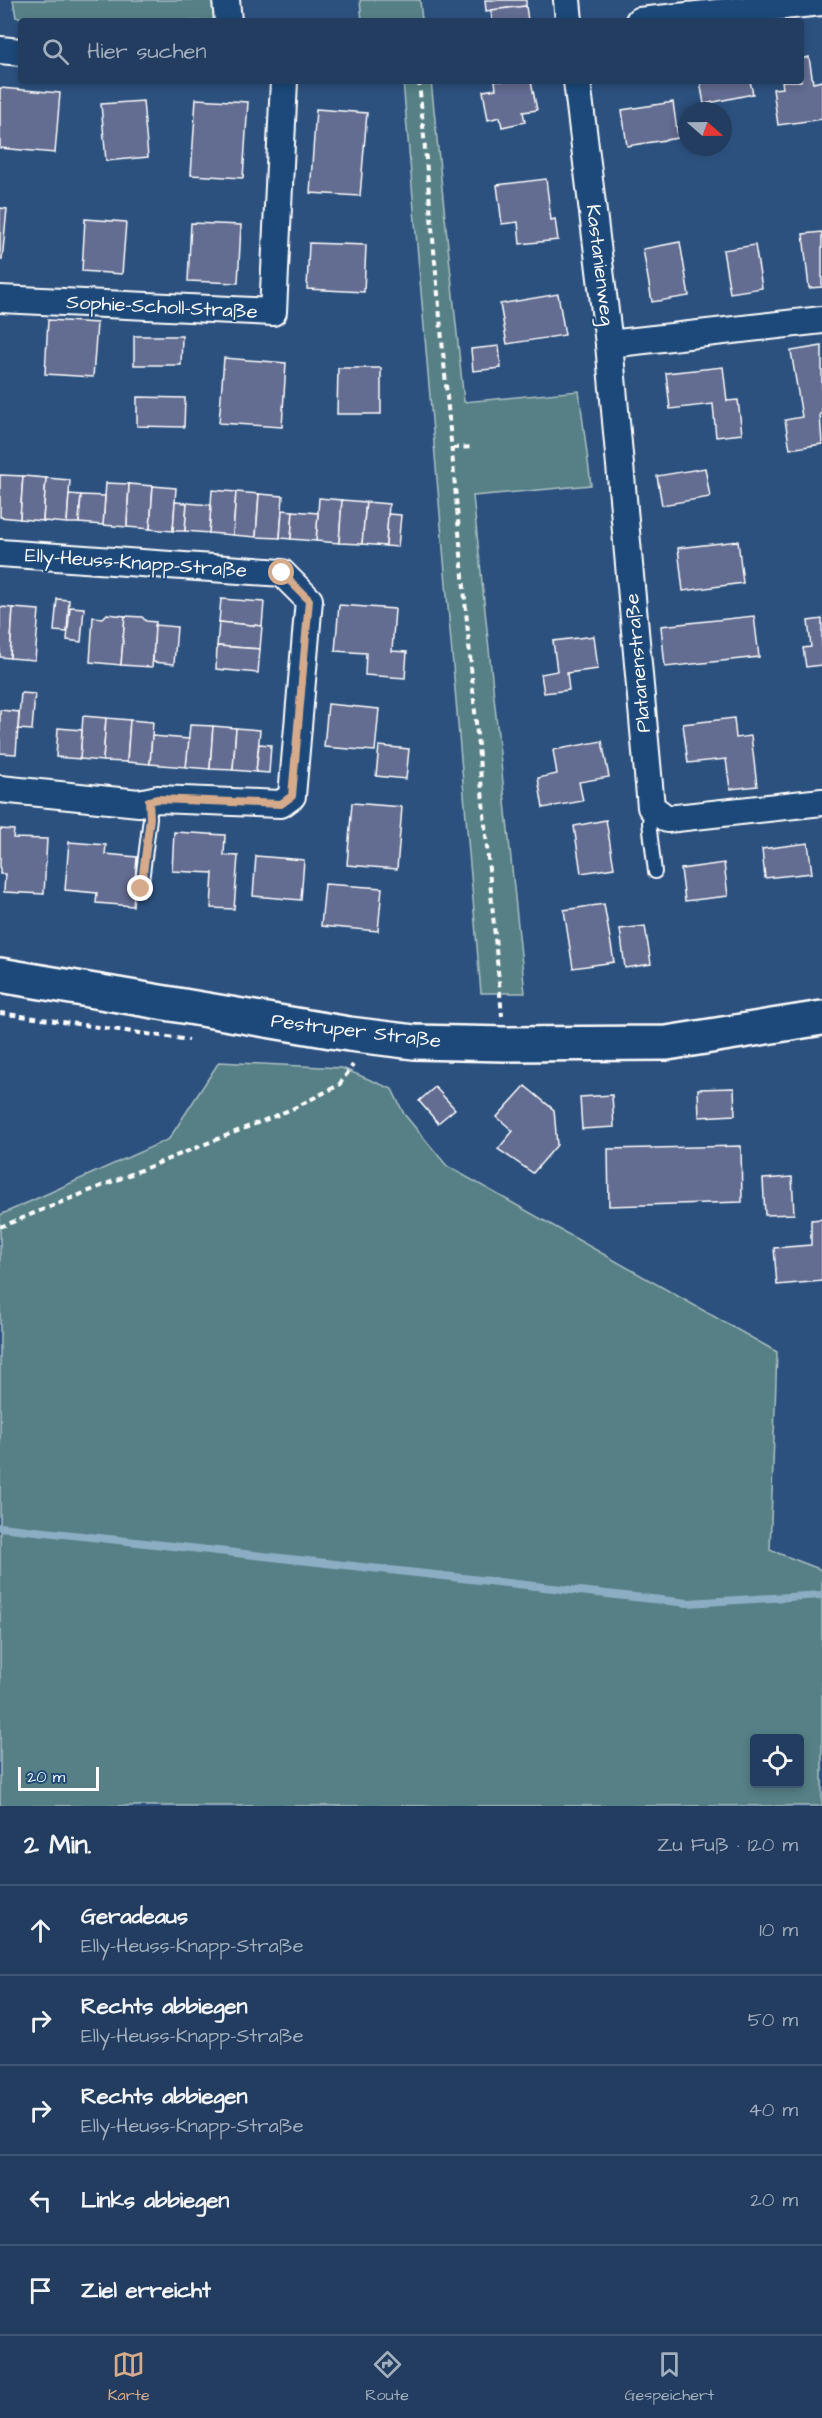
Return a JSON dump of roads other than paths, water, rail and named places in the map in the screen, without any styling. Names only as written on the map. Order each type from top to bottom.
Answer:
[{"type":"street","points":[[226,0],[228,18]]},
{"type":"street","points":[[567,0],[569,18]]},
{"type":"street","points":[[668,18],[822,2]]},
{"type":"street","points":[[0,50],[18,52]]},
{"type":"street","name":"Sophie-Scholl-Straße","points":[[0,299],[273,312],[284,84]]},
{"type":"street","name":"Kastanienweg","points":[[577,84],[609,344],[822,320]]},
{"type":"street","name":"Platanenstraße","points":[[609,344],[651,807]]},
{"type":"street","name":"Elly-Heuss-Knapp-Straße","points":[[0,553],[282,573],[309,600],[292,796],[281,804],[158,799],[139,803],[0,789]]},
{"type":"street","points":[[651,807],[667,819],[822,802]]},
{"type":"street","name":"Pestruper Straße","points":[[0,975],[349,1034],[414,1042],[667,1043],[822,1018]]},
{"type":"lane","points":[[141,889],[150,818],[149,801]]},
{"type":"lane","points":[[651,807],[649,822],[655,872]]},
{"type":"waterway","points":[[0,1527],[688,1603],[822,1595]]}]
